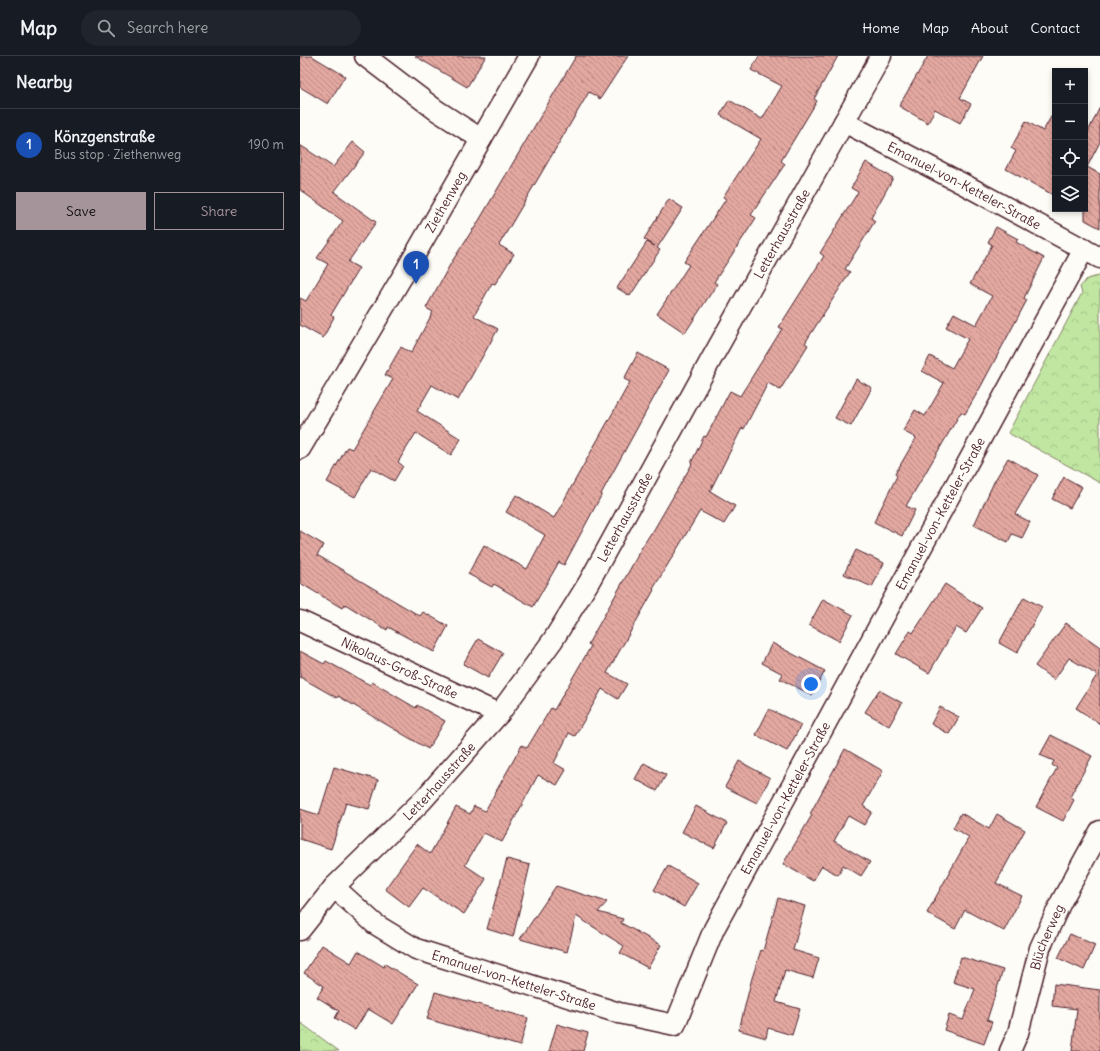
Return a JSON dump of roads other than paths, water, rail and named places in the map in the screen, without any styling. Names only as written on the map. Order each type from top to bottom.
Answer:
[{"type":"street","points":[[365,56],[436,110],[481,139]]},
{"type":"street","name":"Ziethenweg","points":[[300,449],[529,56]]},
{"type":"street","name":"Letterhausstraße","points":[[300,930],[334,887],[423,800],[499,714],[553,640],[589,582],[710,361],[881,56]]},
{"type":"street","name":"Emanuel-von-Ketteler-Straße","points":[[334,887],[374,924],[416,949],[619,1013],[675,1025],[714,929],[1092,253],[844,122]]},
{"type":"street","name":"Nikolaus-Groß-Straße","points":[[300,621],[499,714]]},
{"type":"street","name":"Blücherweg","points":[[1010,1051],[1018,1033],[1040,948],[1061,902],[1100,831]]},
{"type":"place","name":"Könzgenstraße","points":[[416,284]]}]
